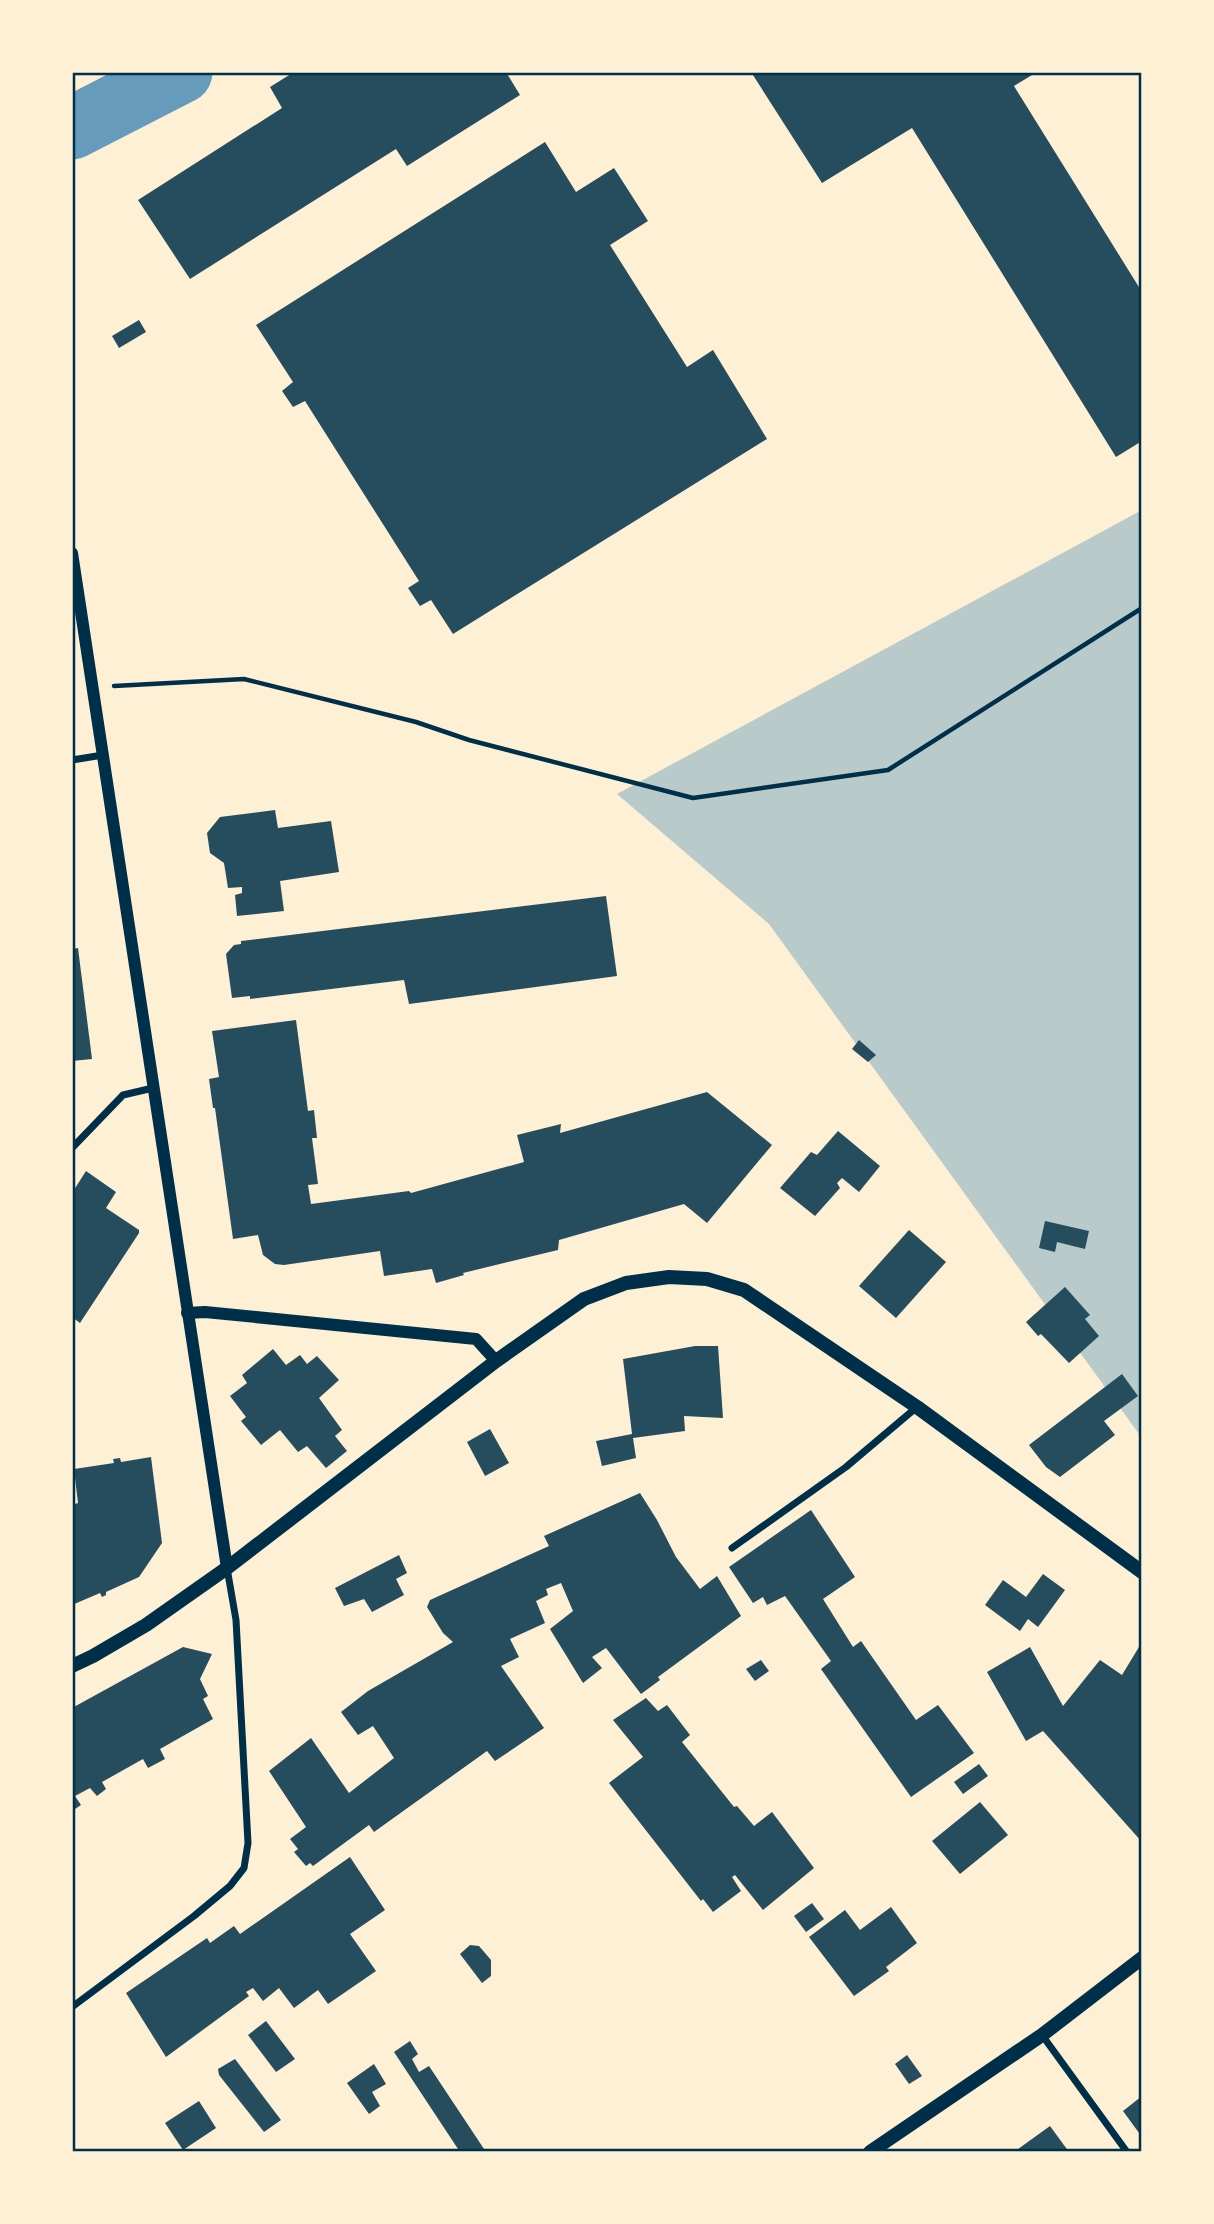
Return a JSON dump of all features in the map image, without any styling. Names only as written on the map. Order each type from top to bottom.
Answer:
[{"type":"main road","points":[[72,1666],[146,1625],[227,1568],[496,1361],[584,1299],[626,1283],[669,1277],[707,1279],[744,1290],[917,1407],[1142,1572]]},
{"type":"main road","points":[[870,2152],[1042,2035],[1142,1958]]},
{"type":"street","points":[[72,553],[236,1620],[248,1843],[244,1868],[230,1886],[72,2007]]},
{"type":"street","points":[[72,760],[103,755]]},
{"type":"street","points":[[72,1148],[123,1095],[153,1088]]},
{"type":"street","points":[[187,1313],[205,1312],[476,1339],[496,1361]]},
{"type":"street","points":[[732,1548],[846,1467],[917,1407]]},
{"type":"street","points":[[1042,2035],[1127,2152]]},
{"type":"path","points":[[92,687],[244,679],[415,722],[469,740],[693,798],[888,770],[1142,608]]},
{"type":"shaded area","points":[[1142,510],[1142,1438],[769,924],[617,794]]},
{"type":"building","points":[[294,72],[506,72],[520,95],[407,166],[396,149],[190,279],[138,200],[282,108],[270,87]]},
{"type":"building","points":[[751,72],[1037,72],[1014,86],[1142,292],[1142,441],[1116,457],[912,128],[822,183]]},
{"type":"building","points":[[545,142],[576,192],[614,168],[648,221],[610,245],[687,367],[713,350],[767,439],[453,634],[431,600],[420,606],[408,588],[419,581],[305,401],[293,407],[282,391],[293,382],[256,325]]},
{"type":"building","points":[[139,320],[146,332],[119,348],[112,336]]},
{"type":"building","points":[[275,810],[278,828],[331,821],[339,872],[280,881],[284,911],[237,916],[235,895],[242,893],[242,887],[228,888],[224,863],[210,853],[207,833],[220,817]]},
{"type":"building","points":[[606,896],[617,976],[409,1004],[404,980],[250,999],[250,996],[232,998],[226,954],[234,945],[241,944],[241,941]]},
{"type":"building","points":[[78,948],[92,1059],[72,1061],[72,949]]},
{"type":"building","points":[[296,1020],[308,1111],[314,1110],[317,1138],[312,1138],[318,1184],[308,1185],[311,1204],[409,1191],[411,1193],[524,1162],[517,1135],[561,1124],[560,1133],[707,1092],[772,1145],[707,1223],[684,1204],[559,1240],[558,1250],[463,1273],[464,1275],[436,1283],[432,1269],[384,1276],[380,1251],[275,1264],[263,1255],[258,1235],[233,1239],[209,1079],[219,1077],[212,1031]]},
{"type":"building","points":[[859,1040],[876,1055],[868,1062],[852,1049]]},
{"type":"building","points":[[838,1131],[880,1166],[859,1192],[842,1178],[837,1183],[840,1188],[815,1216],[780,1188],[811,1152],[817,1155]]},
{"type":"building","points":[[86,1171],[116,1192],[106,1208],[139,1230],[139,1233],[80,1323],[72,1317],[72,1193]]},
{"type":"building","points":[[1045,1221],[1089,1231],[1085,1249],[1057,1242],[1055,1252],[1039,1248]]},
{"type":"building","points":[[909,1230],[946,1262],[896,1318],[859,1286]]},
{"type":"building","points":[[1065,1287],[1090,1315],[1085,1319],[1099,1336],[1069,1363],[1026,1322]]},
{"type":"building","points":[[695,1346],[718,1346],[723,1418],[684,1416],[685,1431],[633,1438],[636,1458],[602,1466],[596,1441],[632,1434],[623,1359]]},
{"type":"building","points":[[273,1349],[286,1365],[300,1355],[307,1364],[317,1356],[339,1380],[319,1398],[342,1430],[335,1436],[347,1451],[326,1468],[307,1446],[298,1452],[280,1430],[261,1445],[241,1421],[246,1417],[230,1396],[247,1383],[242,1375]]},
{"type":"building","points":[[1122,1374],[1138,1396],[1104,1421],[1115,1435],[1060,1477],[1046,1467],[1029,1445]]},
{"type":"building","points":[[490,1429],[509,1463],[485,1476],[467,1442]]},
{"type":"building","points":[[151,1457],[162,1543],[139,1577],[106,1592],[102,1597],[100,1593],[72,1605],[72,1505],[78,1503],[74,1469],[114,1463],[113,1459],[120,1458],[121,1462]]},
{"type":"building","points":[[640,1493],[676,1557],[700,1589],[717,1576],[741,1616],[658,1677],[660,1680],[641,1694],[606,1648],[592,1657],[602,1668],[583,1683],[550,1629],[573,1611],[561,1583],[546,1589],[548,1595],[536,1601],[545,1623],[510,1639],[519,1657],[501,1666],[544,1728],[495,1761],[487,1751],[374,1832],[369,1825],[313,1866],[310,1863],[306,1866],[294,1852],[298,1849],[290,1839],[306,1827],[269,1771],[311,1738],[349,1793],[394,1758],[373,1726],[358,1735],[341,1712],[368,1691],[453,1642],[443,1633],[427,1607],[430,1600],[549,1546],[544,1536]]},
{"type":"building","points":[[811,1510],[855,1577],[823,1599],[853,1647],[861,1641],[916,1720],[938,1705],[974,1753],[911,1797],[821,1669],[831,1661],[785,1596],[767,1605],[763,1597],[753,1603],[729,1567]]},
{"type":"building","points":[[399,1555],[407,1573],[396,1579],[404,1595],[372,1612],[364,1599],[344,1606],[335,1588]]},
{"type":"building","points":[[1043,1574],[1065,1590],[1038,1627],[1028,1619],[1020,1631],[985,1605],[1003,1580],[1026,1597]]},
{"type":"building","points":[[1142,1642],[1142,1842],[1043,1731],[1026,1741],[987,1672],[1030,1647],[1063,1706],[1100,1660],[1122,1675]]},
{"type":"building","points":[[183,1647],[212,1654],[200,1679],[208,1696],[203,1699],[213,1719],[160,1749],[165,1759],[148,1768],[143,1759],[102,1782],[106,1789],[97,1796],[90,1788],[75,1796],[81,1805],[72,1811],[72,1708]]},
{"type":"building","points":[[761,1660],[769,1671],[755,1681],[746,1669]]},
{"type":"building","points":[[646,1698],[658,1711],[667,1705],[690,1735],[682,1742],[734,1807],[737,1806],[754,1826],[772,1812],[814,1868],[763,1910],[735,1875],[732,1877],[741,1891],[713,1912],[703,1899],[701,1901],[609,1783],[643,1757],[613,1720]]},
{"type":"building","points":[[979,1764],[988,1776],[963,1794],[954,1782]]},
{"type":"building","points":[[980,1802],[1008,1835],[960,1874],[932,1841]]},
{"type":"building","points":[[350,1857],[385,1910],[350,1934],[376,1971],[328,2004],[318,1990],[294,2008],[279,1988],[263,2001],[253,1988],[246,1992],[249,1996],[166,2057],[126,1993],[207,1938],[210,1943],[234,1926],[240,1934]]},
{"type":"building","points":[[812,1903],[824,1919],[806,1932],[794,1916]]},
{"type":"building","points":[[891,1907],[917,1943],[886,1967],[889,1971],[854,1996],[809,1937],[845,1910],[860,1930]]},
{"type":"building","points":[[470,1945],[479,1946],[491,1960],[491,1976],[482,1983],[460,1954]]},
{"type":"building","points":[[266,2021],[295,2059],[276,2072],[248,2035]]},
{"type":"building","points":[[410,2041],[418,2054],[412,2059],[419,2072],[429,2066],[486,2152],[460,2152],[394,2052]]},
{"type":"building","points":[[907,2055],[922,2076],[909,2084],[895,2064]]},
{"type":"building","points":[[235,2059],[281,2120],[264,2132],[219,2075],[218,2069]]},
{"type":"building","points":[[374,2064],[386,2084],[372,2092],[380,2106],[369,2114],[347,2083]]},
{"type":"building","points":[[1142,2096],[1142,2137],[1123,2111]]},
{"type":"building","points":[[199,2101],[216,2128],[183,2150],[165,2123]]},
{"type":"building","points":[[1050,2126],[1069,2152],[1014,2152]]},
{"type":"waterway","points":[[72,128],[181,72]]}]
